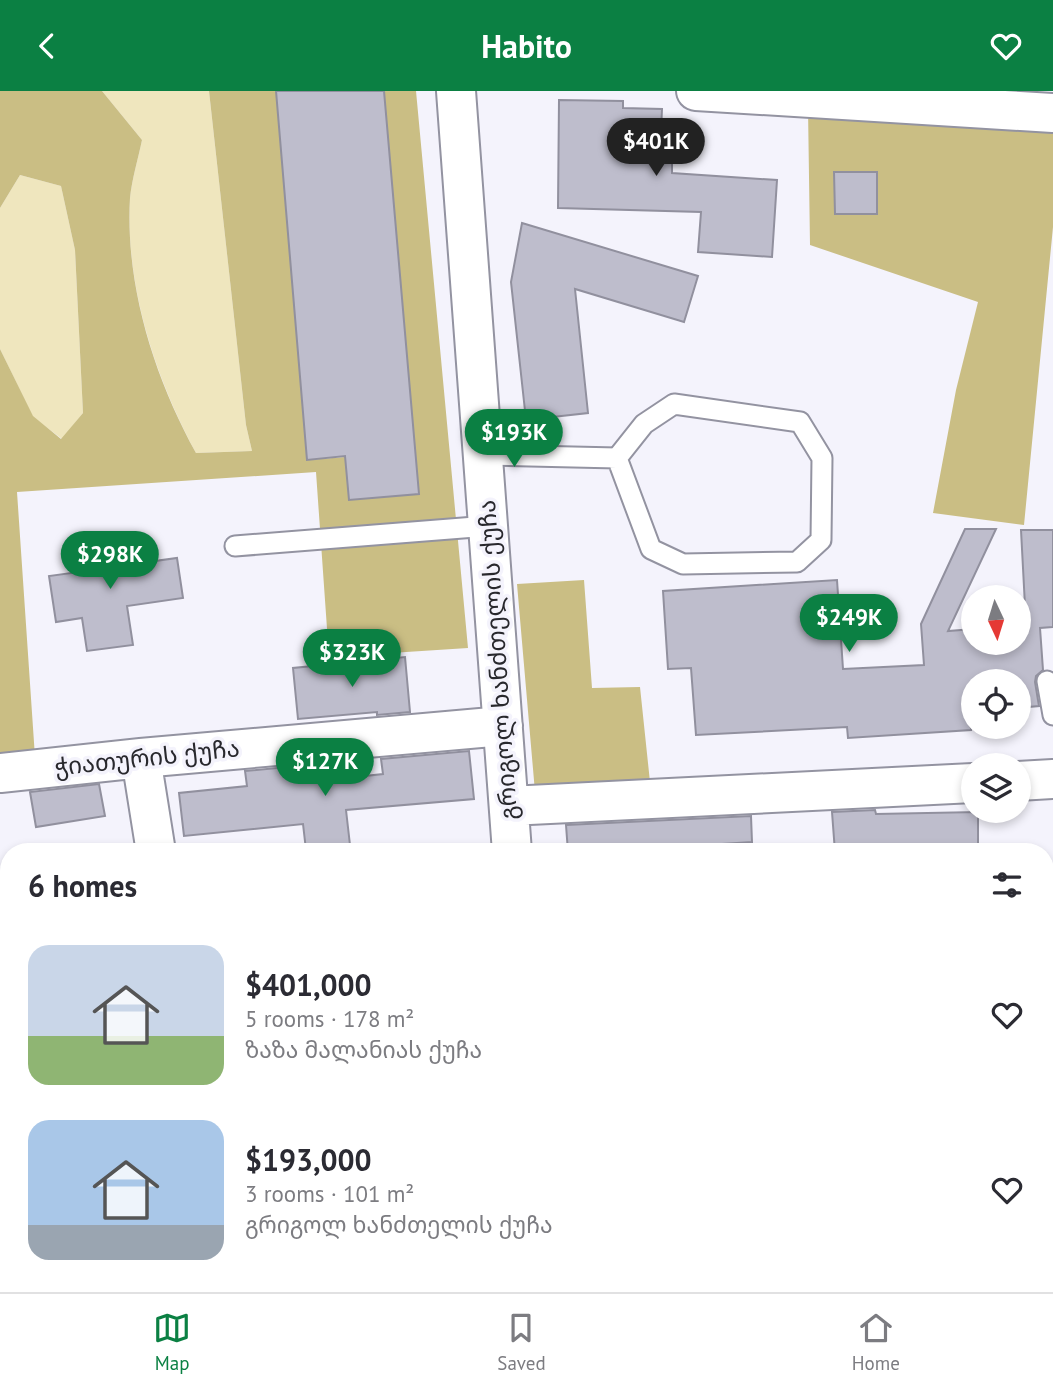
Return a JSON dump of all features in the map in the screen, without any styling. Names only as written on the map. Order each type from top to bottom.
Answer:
[{"type":"street","name":"გრიგოლ ხანძთელის ქუჩა","points":[[456,91],[511,843]]},
{"type":"street","points":[[696,91],[1053,113]]},
{"type":"street","name":"ჭიათურის ქუჩა","points":[[0,773],[503,726]]},
{"type":"street","points":[[141,758],[155,843]]},
{"type":"street","points":[[1031,780],[1053,779]]},
{"type":"street","points":[[509,806],[961,784]]},
{"type":"lane","points":[[674,404],[800,422],[822,459],[821,540],[797,562],[683,564],[651,549],[617,458],[644,423],[674,404]]},
{"type":"lane","points":[[483,455],[617,458]]},
{"type":"lane","points":[[235,546],[488,526]]},
{"type":"lane","points":[[1047,681],[1053,715]]},
{"type":"shaded area","points":[[0,91],[102,91],[142,140],[130,198],[132,264],[145,330],[155,362],[196,453],[252,451],[246,425],[209,91],[285,91],[276,92],[307,460],[345,457],[349,500],[418,494],[384,91],[416,91],[468,648],[329,657],[316,472],[17,492],[35,757],[0,761],[0,349],[33,416],[61,439],[83,413],[75,250],[61,186],[20,175],[0,208]]},
{"type":"shaded area","points":[[102,91],[209,91],[246,425],[252,451],[196,453],[168,393],[146,330],[132,264],[130,198],[142,140]]},
{"type":"shaded area","points":[[808,108],[1053,130],[1053,227],[1024,525],[933,513],[956,390],[978,302],[810,245]]},
{"type":"shaded area","points":[[20,175],[61,186],[75,250],[83,413],[62,439],[33,417],[0,349],[0,208]]},
{"type":"shaded area","points":[[584,580],[592,688],[640,687],[650,782],[535,792],[517,584]]},
{"type":"building","points":[[276,91],[384,91],[419,494],[349,500],[345,456],[307,460]]},
{"type":"building","points":[[559,100],[623,101],[623,108],[662,109],[661,131],[672,132],[672,173],[777,180],[772,257],[698,252],[701,212],[558,208]]},
{"type":"building","points":[[834,172],[877,172],[877,214],[835,214]]},
{"type":"building","points":[[522,223],[698,276],[684,322],[575,289],[588,413],[526,420],[511,282]]},
{"type":"building","points":[[965,529],[996,529],[970,585],[961,585],[961,603],[948,631],[961,630],[961,655],[1031,655],[1031,585],[1024,585],[1021,530],[1053,530],[1053,627],[1040,628],[1043,670],[1036,676],[1035,682],[1039,706],[1031,707],[1031,669],[961,669],[961,731],[848,738],[847,727],[696,735],[691,668],[668,669],[663,591],[837,580],[843,669],[924,665],[921,624]]},
{"type":"building","points":[[115,535],[119,566],[177,558],[183,598],[127,606],[133,645],[87,651],[82,618],[56,622],[49,576],[79,572],[75,541]]},
{"type":"building","points":[[405,657],[410,712],[298,719],[293,668]]},
{"type":"building","points":[[469,751],[474,799],[346,810],[350,843],[305,843],[303,824],[184,836],[179,793],[247,786],[245,771],[297,766],[299,783],[383,774],[381,759]]},
{"type":"building","points":[[99,784],[105,816],[36,827],[30,792]]},
{"type":"building","points":[[875,810],[876,814],[961,812],[961,823],[978,823],[978,843],[834,843],[832,812]]},
{"type":"building","points":[[751,816],[752,842],[567,843],[566,825]]}]
